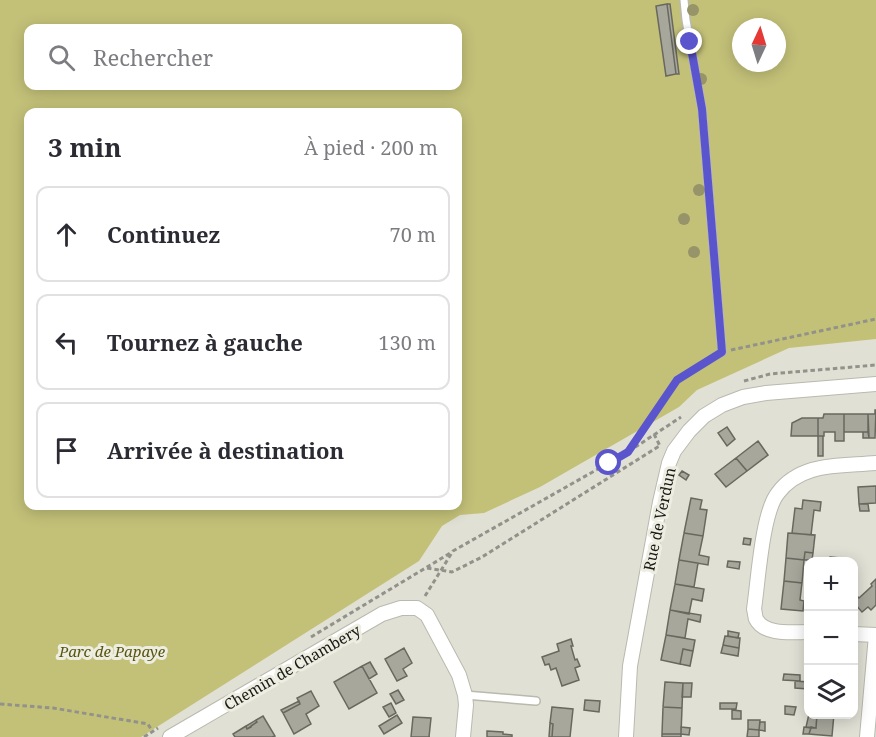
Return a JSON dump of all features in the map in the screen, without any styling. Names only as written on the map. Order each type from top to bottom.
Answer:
[{"type":"street","name":"Rue de Verdun","points":[[626,737],[630,666],[664,485],[674,451],[689,430],[704,416],[722,405],[743,398],[766,393],[876,384]]},
{"type":"street","points":[[804,632],[774,631],[764,627],[756,620],[754,609],[767,518],[777,494],[794,478],[810,471],[830,466],[876,463]]},
{"type":"street","name":"Chemin de Chambery","points":[[170,737],[382,615],[401,608],[417,608]]},
{"type":"street","points":[[417,608],[427,615],[433,624],[459,675],[466,705],[463,737]]},
{"type":"street","points":[[858,634],[876,635],[867,737]]},
{"type":"lane","points":[[684,0],[702,109],[722,352]]},
{"type":"lane","points":[[465,695],[536,701]]},
{"type":"path","points":[[628,452],[677,380],[722,352],[876,319]]},
{"type":"path","points":[[417,608],[453,552],[628,452],[673,422]]},
{"type":"path","points":[[426,568],[452,572],[482,557],[661,444]]},
{"type":"path","points":[[0,704],[53,708],[148,724],[156,737]]},
{"type":"path","points":[[144,737],[153,731]]},
{"type":"green space","name":"Parc de Papaye","points":[[0,0],[876,0],[876,339],[789,348],[697,390],[679,407],[540,487],[484,513],[460,515],[442,526],[419,561],[141,737],[0,737]]},
{"type":"building","points":[[667,4],[670,4],[679,74],[676,74]]},
{"type":"building","points":[[667,4],[676,74],[666,76],[656,6]]},
{"type":"building","points":[[876,410],[875,438],[869,438],[868,414],[875,414]]},
{"type":"building","points":[[824,414],[844,414],[844,441],[835,441],[835,432],[824,432],[824,436],[818,436],[818,418],[823,418]]},
{"type":"building","points":[[844,414],[868,414],[868,432],[844,432]]},
{"type":"building","points":[[802,418],[818,418],[818,436],[791,436],[792,423]]},
{"type":"building","points":[[727,427],[735,439],[727,446],[718,433]]},
{"type":"building","points":[[863,432],[868,432],[869,438],[863,438]]},
{"type":"building","points":[[818,436],[823,436],[823,456],[818,456]]},
{"type":"building","points":[[758,441],[768,455],[747,471],[736,458]]},
{"type":"building","points":[[736,458],[747,471],[726,487],[715,474]]},
{"type":"building","points":[[682,471],[689,475],[686,480],[679,475]]},
{"type":"building","points":[[876,486],[876,503],[859,504],[858,487]]},
{"type":"building","points":[[691,498],[702,500],[700,509],[707,510],[703,536],[684,533]]},
{"type":"building","points":[[803,500],[821,502],[820,511],[814,510],[811,535],[792,533],[795,508],[802,509]]},
{"type":"building","points":[[859,504],[868,504],[869,511],[860,511]]},
{"type":"building","points":[[684,533],[703,536],[699,555],[709,557],[708,565],[679,560]]},
{"type":"building","points":[[788,533],[815,535],[813,553],[805,552],[804,560],[786,558]]},
{"type":"building","points":[[744,538],[751,539],[750,545],[743,544]]},
{"type":"building","points":[[805,552],[813,553],[812,557],[804,557]]},
{"type":"building","points":[[786,558],[804,560],[802,583],[784,581]]},
{"type":"building","points":[[679,560],[698,563],[694,587],[675,584]]},
{"type":"building","points":[[728,561],[740,562],[739,569],[727,567]]},
{"type":"building","points":[[876,579],[876,605],[871,610],[868,607],[862,612],[858,608],[858,597],[872,586],[871,584]]},
{"type":"building","points":[[784,581],[802,583],[800,600],[804,601],[803,611],[781,609]]},
{"type":"building","points":[[675,584],[704,589],[702,601],[692,599],[689,614],[670,610]]},
{"type":"building","points":[[670,610],[701,615],[700,622],[688,619],[685,638],[666,635]]},
{"type":"building","points":[[728,631],[739,633],[738,638],[728,636]]},
{"type":"building","points":[[666,635],[695,640],[693,651],[683,649],[680,664],[661,660]]},
{"type":"building","points":[[725,636],[740,638],[739,648],[723,645]]},
{"type":"building","points":[[571,639],[575,660],[577,659],[580,666],[575,668],[579,680],[562,686],[556,668],[551,670],[549,664],[545,665],[542,657],[559,651],[557,644]]},
{"type":"building","points":[[723,645],[739,648],[738,656],[721,653]]},
{"type":"building","points":[[404,648],[412,663],[403,669],[407,676],[397,681],[385,659]]},
{"type":"building","points":[[683,649],[693,651],[690,666],[680,664]]},
{"type":"building","points":[[370,662],[377,674],[369,679],[362,666]]},
{"type":"building","points":[[362,666],[377,693],[349,709],[334,682]]},
{"type":"building","points":[[784,674],[800,675],[800,681],[783,680]]},
{"type":"building","points":[[795,681],[804,682],[804,689],[795,688]]},
{"type":"building","points":[[665,682],[683,683],[682,708],[663,707]]},
{"type":"building","points":[[683,683],[692,683],[691,697],[682,697]]},
{"type":"building","points":[[398,690],[404,700],[396,704],[390,694]]},
{"type":"building","points":[[311,691],[319,706],[306,714],[311,724],[294,734],[283,713],[300,704],[297,698]]},
{"type":"building","points":[[585,700],[600,701],[599,712],[584,710]]},
{"type":"building","points":[[299,701],[300,704],[283,713],[281,710]]},
{"type":"building","points":[[391,703],[396,713],[389,717],[383,707]]},
{"type":"building","points":[[720,703],[737,703],[736,709],[720,709]]},
{"type":"building","points":[[785,706],[796,707],[794,715],[785,714]]},
{"type":"building","points":[[552,707],[573,709],[570,737],[552,737],[553,724],[550,723]]},
{"type":"building","points":[[663,707],[682,708],[681,734],[662,734]]},
{"type":"building","points":[[732,710],[741,711],[741,719],[732,719]]},
{"type":"building","points":[[397,715],[402,723],[384,734],[379,726]]},
{"type":"building","points":[[263,716],[275,736],[235,737],[233,734],[246,726],[247,729],[251,727]]},
{"type":"building","points":[[413,717],[431,718],[429,737],[411,737]]},
{"type":"building","points":[[808,719],[817,719],[816,728],[806,727]]},
{"type":"building","points":[[817,719],[834,719],[832,736],[809,734],[811,727],[816,728]]},
{"type":"building","points":[[256,720],[257,722],[247,729],[246,726]]},
{"type":"building","points":[[748,720],[760,720],[759,730],[748,729]]},
{"type":"building","points":[[760,722],[765,722],[765,731],[759,730]]},
{"type":"building","points":[[550,723],[553,724],[552,737],[549,737]]},
{"type":"building","points":[[681,727],[690,728],[689,735],[681,734]]},
{"type":"building","points":[[804,727],[811,728],[809,734],[803,734]]},
{"type":"building","points":[[748,729],[759,730],[759,737],[747,737]]},
{"type":"building","points":[[487,731],[503,732],[512,737],[487,737]]},
{"type":"building","points":[[662,734],[681,734],[681,737],[662,737]]},
{"type":"route","points":[[609,463],[628,452],[677,380],[722,352],[702,109],[690,42]]}]
